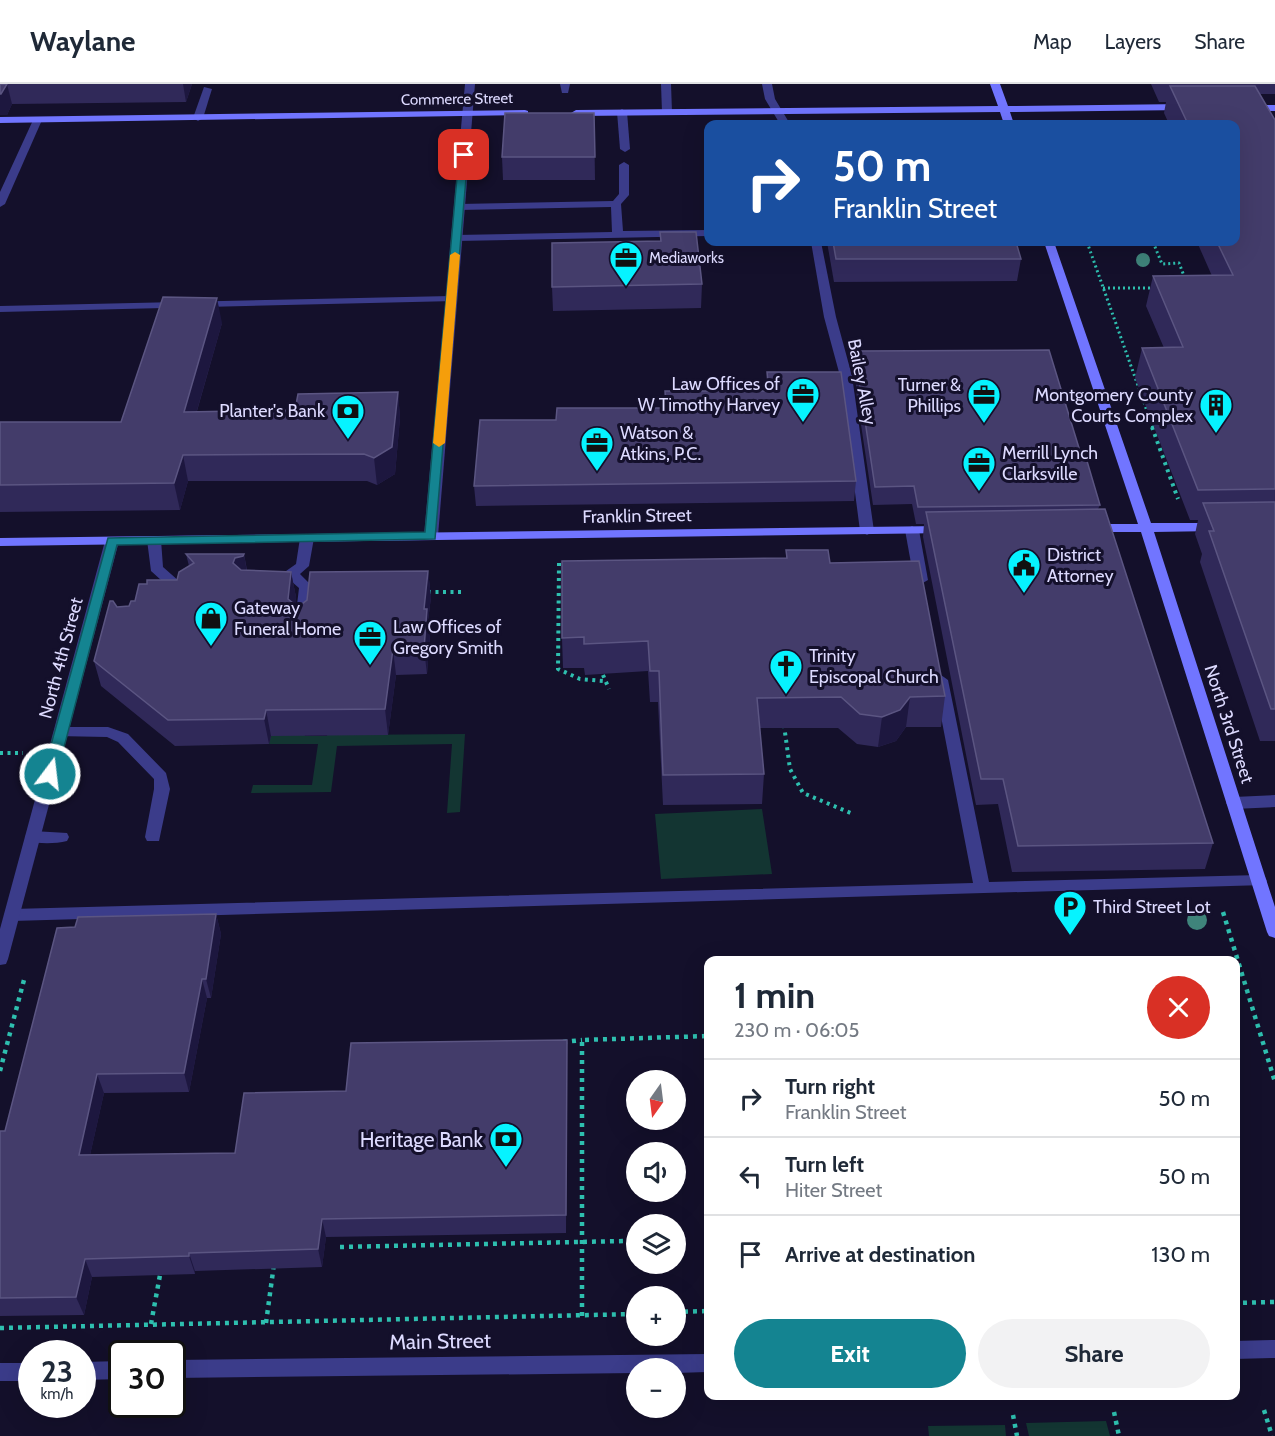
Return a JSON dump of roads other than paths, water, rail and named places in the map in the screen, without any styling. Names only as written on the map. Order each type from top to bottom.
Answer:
[{"type":"street","points":[[431,536],[470,84]]},
{"type":"street","points":[[666,84],[667,112]]},
{"type":"street","points":[[767,84],[770,99],[783,120]]},
{"type":"street","points":[[995,84],[1008,120]]},
{"type":"street","points":[[198,118],[207,89]]},
{"type":"street","points":[[565,113],[1003,107],[1194,107]]},
{"type":"street","points":[[1240,108],[1275,108]]},
{"type":"street","points":[[622,112],[624,149]]},
{"type":"street","name":"Commerce Street","points":[[0,120],[531,113]]},
{"type":"street","points":[[0,204],[37,120]]},
{"type":"street","points":[[618,236],[624,165]]},
{"type":"street","points":[[459,207],[620,200]]},
{"type":"street","points":[[456,238],[704,233]]},
{"type":"street","name":"Bailey Alley","points":[[817,246],[830,317],[846,376],[867,531]]},
{"type":"street","name":"North 3rd Street","points":[[1050,246],[1146,527],[1275,932]]},
{"type":"street","points":[[0,309],[451,299]]},
{"type":"street","points":[[1076,528],[1228,527]]},
{"type":"street","points":[[912,530],[924,598]]},
{"type":"street","name":"Franklin Street","points":[[0,542],[958,530]]},
{"type":"street","points":[[256,586],[283,580],[302,566],[308,538]]},
{"type":"street","points":[[154,540],[156,568],[176,586],[190,588]]},
{"type":"street","name":"North 4th Street","points":[[0,959],[112,541]]},
{"type":"street","points":[[291,574],[306,587],[302,625]]},
{"type":"street","points":[[151,589],[166,577]]},
{"type":"street","points":[[938,668],[982,888]]},
{"type":"street","points":[[61,732],[108,732],[123,738],[161,777],[162,789],[153,837]]},
{"type":"street","points":[[1234,803],[1275,801]]},
{"type":"street","points":[[33,837],[61,837]]},
{"type":"street","points":[[12,915],[248,908],[301,910],[432,903],[1259,881]]},
{"type":"street","points":[[1240,1350],[1275,1349]]},
{"type":"street","name":"Main Street","points":[[186,1370],[704,1363]]},
{"type":"street","points":[[0,1372],[18,1372]]},
{"type":"place","name":"Mediaworks","points":[[626,287]]},
{"type":"place","name":"Law Offices of W Timothy Harvey","points":[[803,423]]},
{"type":"place","name":"Turner & Phillips","points":[[984,424]]},
{"type":"place","name":"Montgomery County Courts Complex","points":[[1216,434]]},
{"type":"place","name":"Planter's Bank","points":[[348,440]]},
{"type":"place","name":"Watson & Atkins, P.C.","points":[[597,472]]},
{"type":"place","name":"Merrill Lynch Clarksville","points":[[979,492]]},
{"type":"place","name":"District Attorney","points":[[1024,594]]},
{"type":"place","name":"Gateway Funeral Home","points":[[211,647]]},
{"type":"place","name":"Law Offices of Gregory Smith","points":[[370,666]]},
{"type":"place","name":"Trinity Episcopal Church","points":[[786,695]]},
{"type":"place","name":"Third Street Lot","points":[[1070,936]]},
{"type":"place","name":"Heritage Bank","points":[[506,1168]]}]
